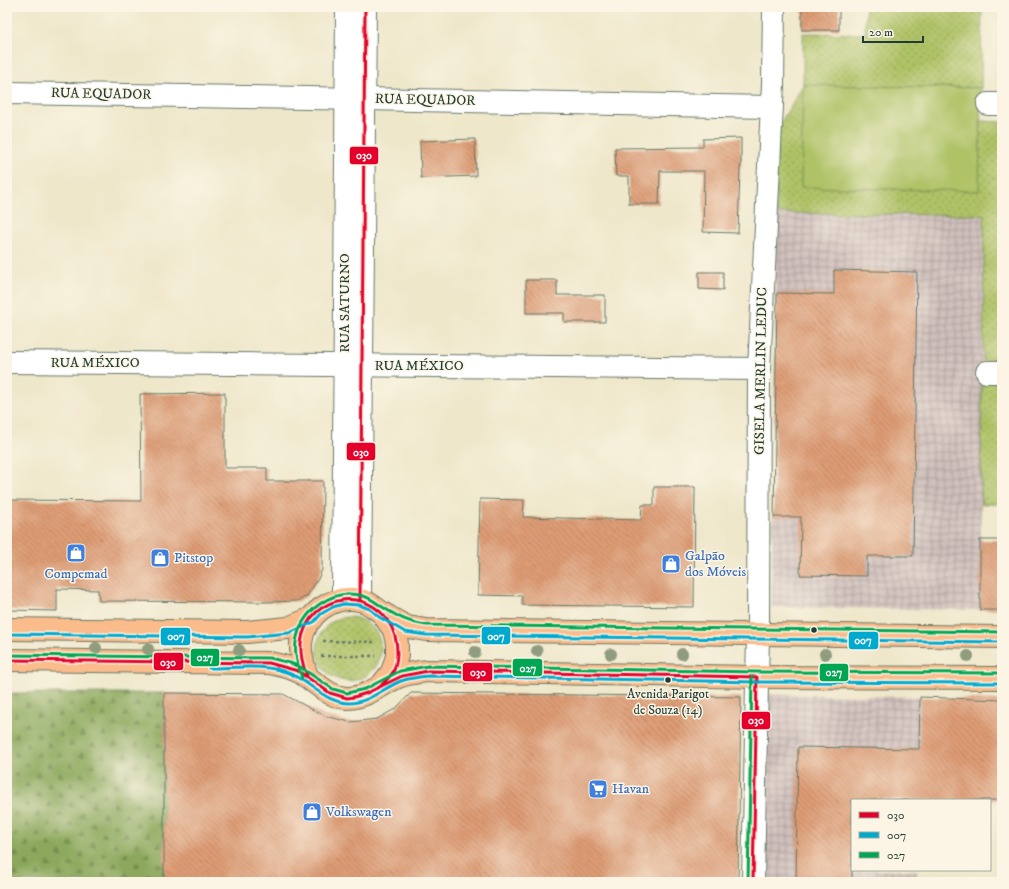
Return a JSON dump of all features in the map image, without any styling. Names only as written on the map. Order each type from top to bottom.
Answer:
[{"type":"main road","points":[[307,676],[301,656],[301,642],[305,628],[318,610],[331,602],[351,600],[373,605],[382,613],[394,630],[397,643],[397,656],[392,672],[381,686]]},
{"type":"main road","points":[[382,613],[407,626],[426,630],[1002,637]]},
{"type":"main road","points":[[7,629],[247,632],[288,628],[312,618]]},
{"type":"main road","points":[[7,660],[269,664],[294,669],[307,676],[330,694],[347,698],[364,695],[399,677],[414,672],[428,671],[757,677],[1002,678]]},
{"type":"street","name":"RUA SATURNO","points":[[347,7],[355,98],[351,600]]},
{"type":"street","name":"RUA SATURNO","points":[[355,98],[365,7]]},
{"type":"street","name":"GISELA MERLIN LEDUC","points":[[753,882],[758,634],[759,368],[772,108],[774,7]]},
{"type":"street","name":"RUA EQUADOR","points":[[7,93],[355,98],[772,108]]},
{"type":"street","name":"RUA MÉXICO","points":[[7,362],[759,368]]},
{"type":"shaded area","points":[[776,213],[984,215],[980,610],[772,607]]},
{"type":"shaded area","points":[[757,694],[920,697],[919,799],[851,799],[851,871],[917,871],[917,882],[754,882]]},
{"type":"green space","points":[[866,7],[982,7],[981,88],[803,85],[803,33],[865,34]]},
{"type":"green space","points":[[803,85],[978,191],[980,121],[1002,122],[1002,361],[983,361],[984,215],[776,213],[777,129]]},
{"type":"green space","points":[[803,85],[981,88],[979,191],[801,187]]},
{"type":"green space","points":[[982,382],[1002,382],[1002,504],[981,504]]},
{"type":"green space","points":[[343,617],[355,617],[372,626],[379,637],[381,649],[379,661],[372,672],[355,681],[343,681],[331,676],[322,667],[317,655],[317,643],[322,631],[331,622]]},
{"type":"green space","points":[[7,693],[164,693],[164,882],[7,882]]},
{"type":"building","points":[[802,7],[839,7],[839,30],[802,30]]},
{"type":"building","points":[[741,138],[738,233],[703,232],[704,171],[660,171],[659,204],[629,204],[629,176],[616,176],[615,148],[703,147],[703,139]]},
{"type":"building","points":[[475,139],[476,176],[421,178],[420,141]]},
{"type":"building","points":[[834,270],[917,272],[913,556],[867,556],[867,576],[800,575],[801,517],[774,517],[777,293],[834,294]]},
{"type":"building","points":[[699,272],[723,272],[723,290],[699,289]]},
{"type":"building","points":[[526,280],[557,280],[557,295],[605,295],[605,322],[564,322],[564,313],[526,313]]},
{"type":"building","points":[[225,393],[225,468],[267,468],[267,481],[323,481],[322,570],[307,596],[297,601],[267,602],[99,601],[98,590],[57,589],[57,611],[7,610],[7,500],[141,501],[140,394]]},
{"type":"building","points":[[654,487],[695,487],[694,607],[522,605],[522,596],[478,595],[480,499],[524,500],[523,517],[641,520],[642,505],[654,505]]},
{"type":"building","points":[[980,540],[1002,540],[1002,610],[980,610]]},
{"type":"building","points":[[164,693],[283,694],[325,716],[350,722],[377,719],[395,709],[411,693],[741,697],[738,882],[164,882]]},
{"type":"building","points":[[920,697],[1002,700],[1002,800],[851,799],[852,882],[796,882],[798,747],[919,749]]},
{"type":"transit line","name":"030","points":[[360,600],[365,7]]},
{"type":"transit line","name":"027","points":[[302,678],[297,660],[296,642],[304,620],[311,611],[329,598],[351,594],[366,597],[400,617],[426,625],[1002,632]]},
{"type":"transit line","name":"030","points":[[307,676],[302,660],[301,647],[306,626],[316,612],[329,604],[344,600],[360,601],[374,607],[386,619],[395,636],[397,645],[395,668],[392,674],[381,686]]},
{"type":"transit line","name":"007","points":[[7,634],[247,637],[289,633],[314,622],[321,614],[333,607],[343,604],[359,605],[370,609],[379,617],[405,632],[426,635],[1002,642]]},
{"type":"transit line","name":"027","points":[[7,655],[270,658],[300,667],[333,689],[347,693],[365,689],[400,671],[428,666],[757,672],[1002,673]]},
{"type":"transit line","name":"030","points":[[7,660],[269,663],[298,671],[330,693],[347,698],[367,693],[402,676],[428,671],[757,677],[753,882]]},
{"type":"transit line","name":"007","points":[[209,668],[271,668],[291,674],[325,696],[340,702],[348,703],[362,701],[401,681],[428,676],[757,682],[1002,683]]},
{"type":"transit line","name":"027","points":[[748,882],[752,677]]},
{"type":"place","name":"Compemad","points":[[76,553]]},
{"type":"place","name":"Pitstop","points":[[160,558]]},
{"type":"place","name":"Galpão dos Móveis","points":[[671,564]]},
{"type":"place","name":"Avenida Parigot de Souza (14)","points":[[668,680]]},
{"type":"place","name":"Havan","points":[[598,789]]},
{"type":"place","name":"Volkswagen","points":[[312,812]]}]
